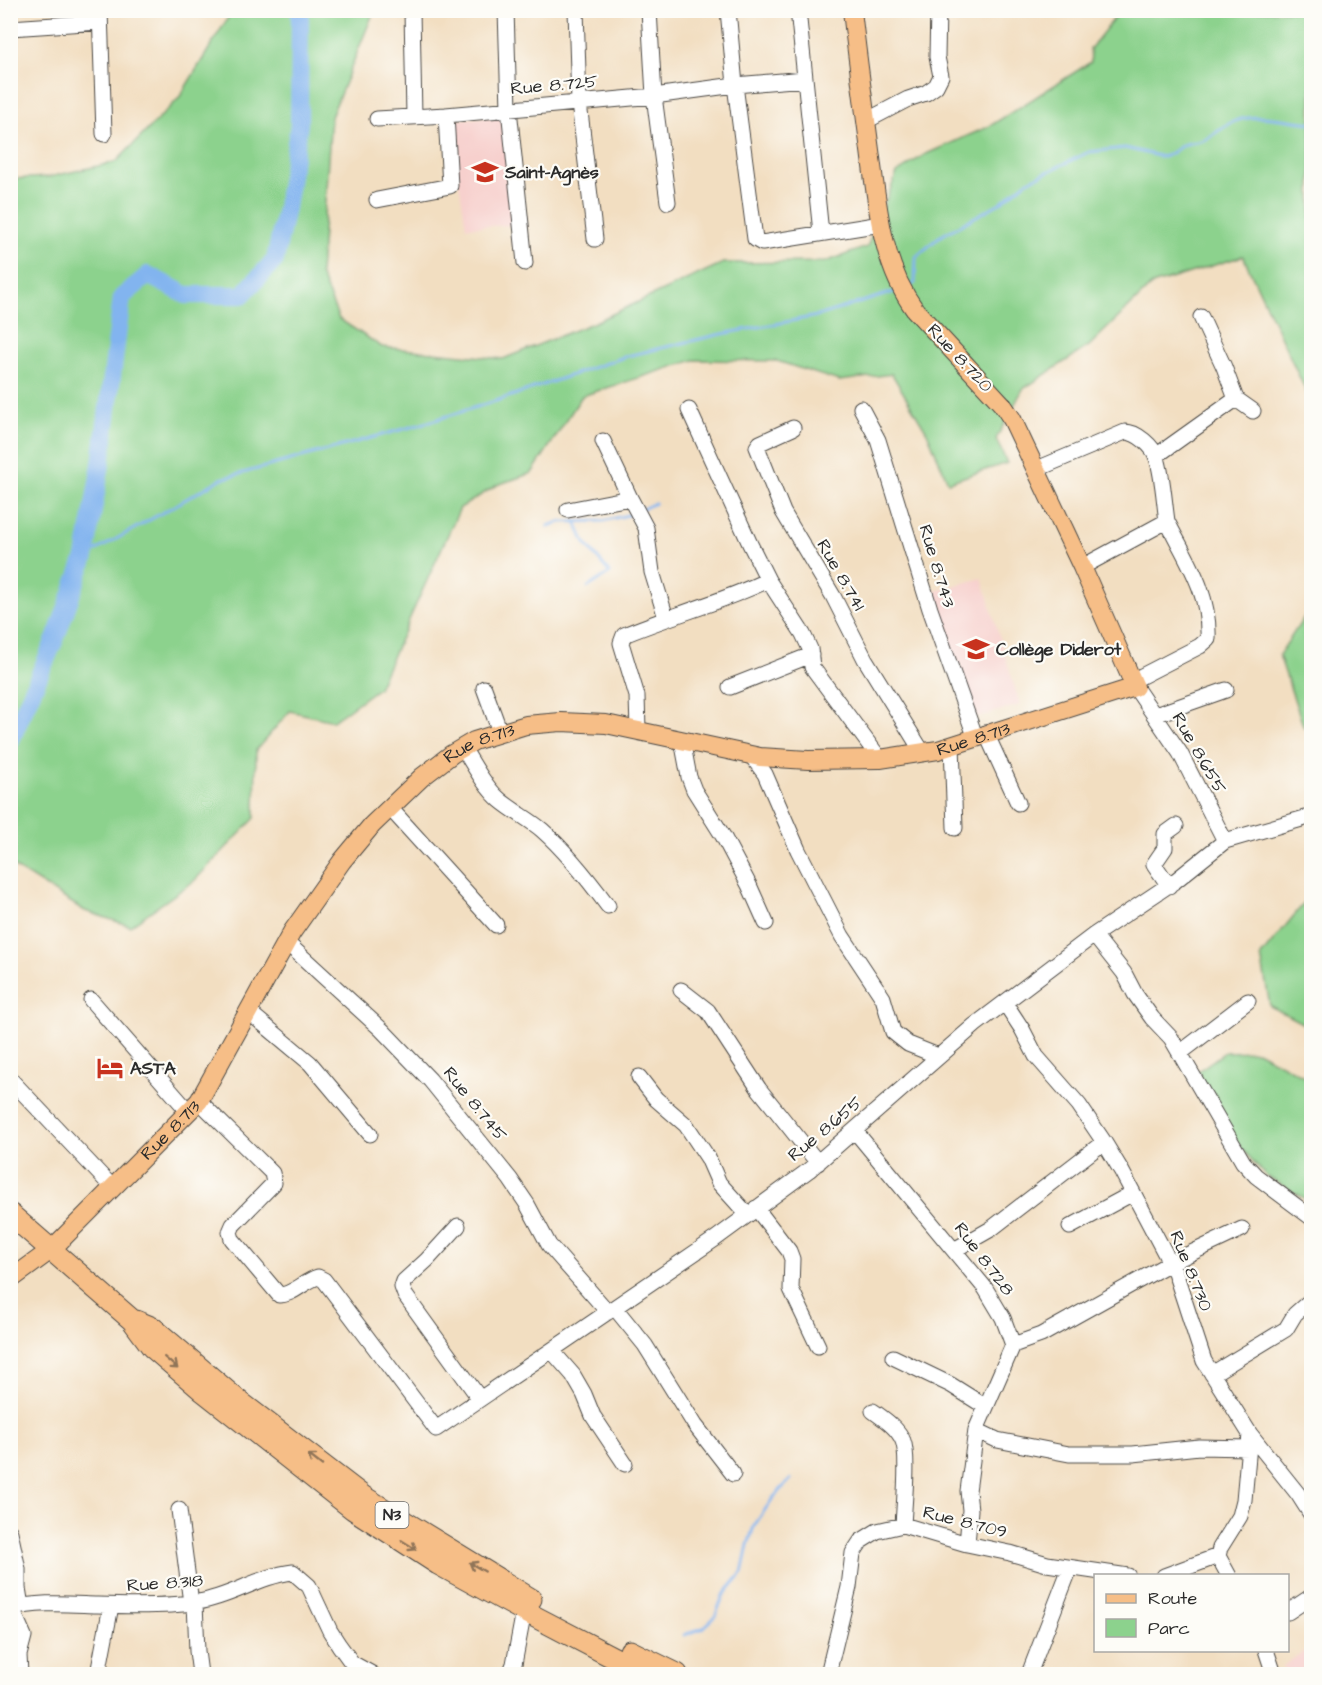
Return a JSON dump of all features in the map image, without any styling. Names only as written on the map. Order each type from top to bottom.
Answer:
[{"type":"highway","name":"N3","points":[[10,1214],[132,1320],[152,1347],[186,1377],[352,1509],[438,1563],[645,1674]]},
{"type":"highway","name":"N3","points":[[132,1320],[153,1328],[235,1398],[364,1497],[528,1597],[676,1674]]},
{"type":"main road","name":"Rue 8.720","points":[[852,10],[881,224],[888,254],[901,290],[915,310],[1002,404],[1012,419],[1082,567],[1133,684]]},
{"type":"main road","name":"Rue 8.713","points":[[10,1280],[51,1250],[194,1107],[286,942],[342,861],[372,825],[422,777],[474,741],[526,725],[561,722],[606,724],[751,755],[808,760],[880,759],[952,746],[1133,684]]},
{"type":"street","points":[[412,10],[414,117]]},
{"type":"street","points":[[506,10],[509,109],[525,263]]},
{"type":"street","points":[[576,10],[579,103],[595,239]]},
{"type":"street","points":[[649,10],[654,96],[668,202]]},
{"type":"street","points":[[728,10],[735,85],[755,239],[762,243],[881,224]]},
{"type":"street","points":[[798,10],[821,233]]},
{"type":"street","points":[[866,121],[936,86],[942,76],[937,57],[938,10]]},
{"type":"street","points":[[10,28],[100,16],[104,134]]},
{"type":"street","name":"Rue 8.725","points":[[377,118],[446,115],[579,103],[805,79]]},
{"type":"street","points":[[377,200],[450,186],[446,115]]},
{"type":"street","points":[[1201,317],[1236,399],[1253,411]]},
{"type":"street","points":[[1156,456],[1236,399]]},
{"type":"street","name":"Rue 8.743","points":[[861,408],[878,440],[930,609],[981,735],[1018,802]]},
{"type":"street","points":[[689,410],[768,580],[803,634],[817,675],[880,759]]},
{"type":"street","name":"Rue 8.741","points":[[793,428],[760,443],[757,447],[783,512],[833,596],[864,659],[923,753]]},
{"type":"street","points":[[1037,469],[1125,432],[1138,435],[1156,456],[1167,521],[1201,587],[1209,620],[1209,639],[1133,684]]},
{"type":"street","points":[[603,441],[646,528],[652,572],[666,618]]},
{"type":"street","points":[[568,510],[630,498]]},
{"type":"street","points":[[1082,567],[1167,521]]},
{"type":"street","points":[[639,730],[637,696],[621,643],[624,635],[748,590],[768,580]]},
{"type":"street","points":[[730,687],[811,655]]},
{"type":"street","name":"Rue 8.655","points":[[1133,684],[1190,771],[1225,841]]},
{"type":"street","points":[[484,688],[500,732]]},
{"type":"street","points":[[1155,716],[1226,690]]},
{"type":"street","points":[[682,740],[689,777],[694,790],[723,836],[766,922]]},
{"type":"street","points":[[952,746],[955,828]]},
{"type":"street","points":[[463,748],[487,785],[500,800],[521,813],[548,835],[588,878],[608,906]]},
{"type":"street","points":[[751,755],[765,774],[798,850],[842,936],[883,998],[893,1032],[908,1044],[938,1056]]},
{"type":"street","points":[[390,808],[496,925]]},
{"type":"street","name":"Rue 8.655","points":[[194,1107],[272,1173],[274,1178],[274,1183],[233,1225],[230,1232],[232,1239],[279,1295],[285,1295],[311,1279],[318,1277],[324,1280],[436,1429],[715,1239],[818,1163],[975,1025],[1094,935],[1169,886],[1225,841],[1311,816]]},
{"type":"street","points":[[1169,886],[1154,864],[1165,848],[1165,834],[1176,826]]},
{"type":"street","points":[[1094,935],[1124,973],[1141,1002],[1180,1053],[1243,1162],[1256,1176],[1311,1218]]},
{"type":"street","name":"Rue 8.745","points":[[286,942],[382,1030],[430,1080],[510,1179],[527,1204],[549,1245],[645,1345],[695,1425],[733,1474]]},
{"type":"street","points":[[681,990],[708,1011],[759,1089],[818,1163]]},
{"type":"street","points":[[91,1000],[194,1107]]},
{"type":"street","points":[[1180,1053],[1248,1001]]},
{"type":"street","name":"Rue 8.730","points":[[1005,1003],[1043,1066],[1079,1105],[1104,1142],[1133,1193],[1170,1263],[1185,1298],[1204,1361],[1249,1441],[1298,1494],[1311,1516]]},
{"type":"street","points":[[249,1012],[310,1063],[370,1134]]},
{"type":"street","points":[[639,1077],[656,1099],[686,1125],[708,1158],[719,1183],[752,1211],[792,1259],[791,1289],[818,1346]]},
{"type":"street","points":[[10,1079],[113,1188]]},
{"type":"street","name":"Rue 8.728","points":[[855,1131],[985,1288],[1003,1318],[1012,1345]]},
{"type":"street","points":[[954,1250],[991,1229],[1104,1142]]},
{"type":"street","points":[[1070,1227],[1133,1193]]},
{"type":"street","points":[[458,1226],[404,1281],[402,1287],[405,1295],[480,1399]]},
{"type":"street","points":[[967,1545],[970,1509],[968,1491],[976,1430],[1012,1345],[1041,1335],[1170,1263],[1242,1229]]},
{"type":"street","points":[[1212,1374],[1286,1329],[1295,1314],[1311,1299]]},
{"type":"street","points":[[552,1351],[573,1375],[593,1416],[625,1464]]},
{"type":"street","points":[[893,1357],[951,1385],[986,1407]]},
{"type":"street","points":[[873,1411],[894,1427],[903,1441],[906,1457],[903,1525]]},
{"type":"street","points":[[976,1430],[997,1440],[1069,1454],[1133,1454],[1249,1441],[1240,1516],[1220,1548],[1218,1556],[1228,1574]]},
{"type":"street","points":[[179,1510],[193,1603],[200,1674]]},
{"type":"street","name":"Rue 8.709","points":[[828,1674],[849,1587],[853,1553],[861,1540],[877,1531],[903,1525],[967,1545],[1070,1568],[1120,1574]]},
{"type":"street","points":[[10,1532],[18,1569],[18,1588],[14,1608],[24,1636],[19,1655],[20,1674]]},
{"type":"street","points":[[1167,1574],[1218,1556]]},
{"type":"street","points":[[1029,1674],[1070,1568]]},
{"type":"street","name":"Rue 8.318","points":[[14,1608],[52,1604],[111,1606],[193,1603],[219,1598],[276,1574],[293,1572],[309,1586],[330,1631],[352,1663],[372,1674]]},
{"type":"street","points":[[1289,1611],[1311,1596]]},
{"type":"street","points":[[98,1674],[111,1606]]},
{"type":"street","points":[[510,1674],[524,1611]]},
{"type":"street","points":[[1267,1652],[1274,1674]]},
{"type":"shaded area","name":"Saint-Agnès","points":[[508,116],[516,225],[466,227],[449,120]]},
{"type":"shaded area","name":"Collège Diderot","points":[[982,578],[1020,705],[970,719],[931,592]]},
{"type":"shaded area","points":[[1311,1646],[1311,1674],[1286,1674],[1283,1666]]},
{"type":"green space","points":[[232,11],[374,11],[331,117],[320,274],[339,319],[382,347],[503,359],[595,322],[723,263],[825,262],[867,247],[897,173],[924,155],[990,126],[1091,62],[1090,49],[1120,11],[1311,11],[1311,402],[1243,256],[1152,285],[1089,346],[1023,389],[996,439],[1007,463],[948,482],[927,432],[892,374],[839,381],[777,361],[694,360],[582,396],[532,473],[497,485],[460,508],[378,688],[333,721],[290,711],[256,750],[255,818],[194,881],[130,926],[85,911],[14,867],[11,857],[11,179],[49,177],[116,162],[179,98]]},
{"type":"green space","points":[[1311,607],[1311,726],[1304,728],[1279,655]]},
{"type":"green space","points":[[1311,896],[1311,1028],[1270,1006],[1261,956]]},
{"type":"green space","points":[[1257,1051],[1311,1080],[1311,1202],[1266,1176],[1220,1124],[1197,1072],[1225,1052]]},
{"type":"waterway","points":[[10,742],[56,637],[85,557],[101,464],[122,297],[148,275],[186,295],[242,295],[275,260],[299,124],[300,10]]},
{"type":"waterway","points":[[908,287],[915,283],[916,257],[939,237],[1000,203],[1026,182],[1089,152],[1125,148],[1163,157],[1183,145],[1206,139],[1238,120],[1265,117],[1312,123]]},
{"type":"waterway","points":[[85,557],[221,479],[422,424],[627,356],[717,335],[817,316],[897,291]]},
{"type":"waterway","points":[[640,510],[655,503]]},
{"type":"waterway","points":[[548,526],[560,522],[603,521],[632,514]]},
{"type":"waterway","points":[[575,521],[585,543],[610,573],[588,587]]},
{"type":"waterway","points":[[684,1635],[703,1628],[715,1617],[723,1596],[742,1573],[754,1526],[773,1498],[791,1479]]},
{"type":"place","name":"Saint-Agnès","points":[[485,172]]},
{"type":"place","name":"Collège Diderot","points":[[976,649]]},
{"type":"place","name":"ASTA","points":[[110,1068]]}]
